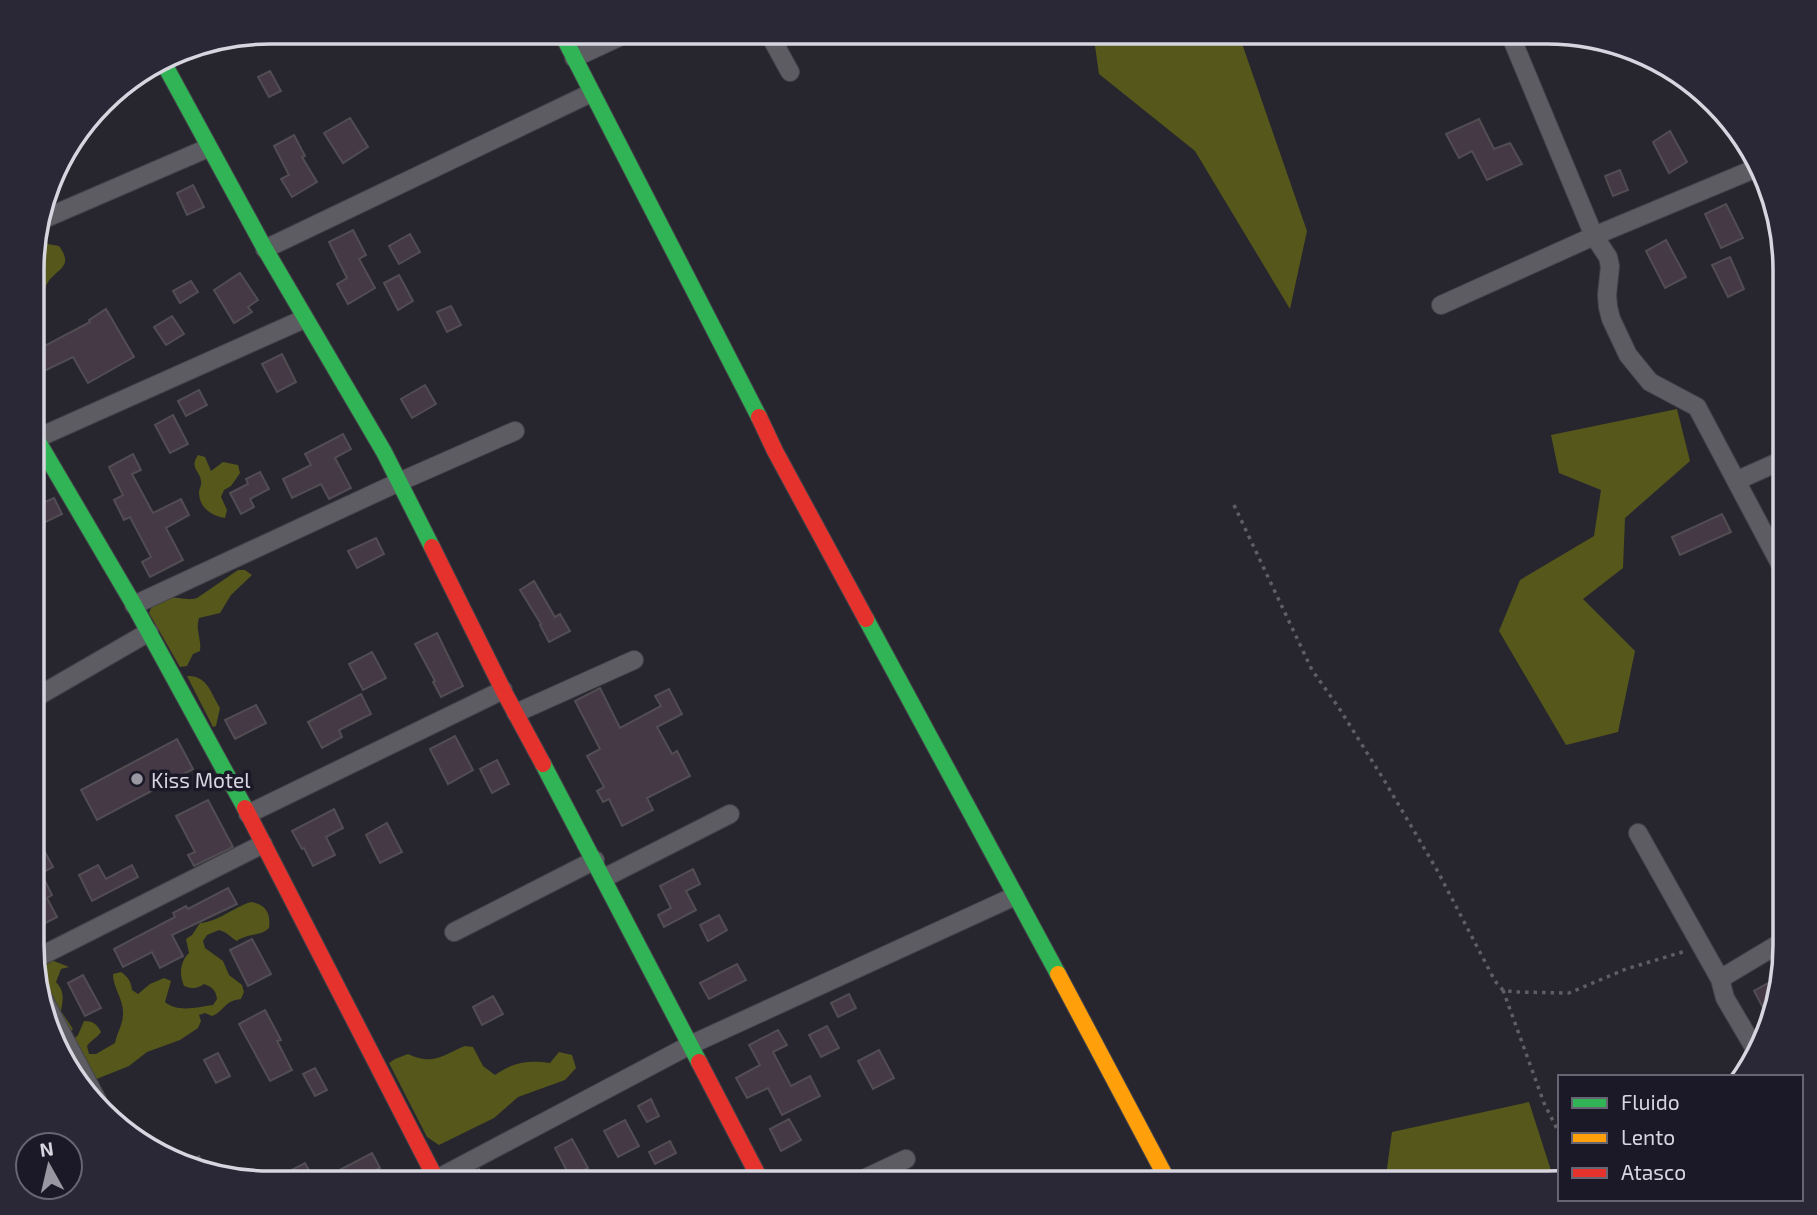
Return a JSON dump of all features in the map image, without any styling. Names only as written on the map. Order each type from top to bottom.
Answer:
[{"type":"street","points":[[567,44],[775,451],[1162,1171]]},
{"type":"street","points":[[574,58],[604,44]]},
{"type":"street","points":[[775,44],[790,72]]},
{"type":"street","points":[[1513,44],[1594,236],[1608,257],[1608,307],[1628,355],[1650,382],[1697,407],[1773,549]]},
{"type":"street","points":[[167,69],[304,319],[384,452],[503,690],[595,860],[756,1171]]},
{"type":"street","points":[[265,249],[591,93]]},
{"type":"street","points":[[50,216],[208,148]]},
{"type":"street","points":[[1440,305],[1594,236],[1750,171]]},
{"type":"street","points":[[44,433],[304,319]]},
{"type":"street","points":[[134,606],[515,431]]},
{"type":"street","points":[[44,452],[149,632],[248,814],[429,1171]]},
{"type":"street","points":[[1738,480],[1773,464]]},
{"type":"street","points":[[44,693],[149,632]]},
{"type":"street","points":[[516,713],[634,660]]},
{"type":"street","points":[[248,814],[503,690]]},
{"type":"street","points":[[604,878],[730,814]]},
{"type":"street","points":[[1638,833],[1720,979],[1725,998],[1751,1042]]},
{"type":"street","points":[[45,954],[263,844]]},
{"type":"street","points":[[454,932],[595,860]]},
{"type":"street","points":[[455,1171],[690,1045],[1015,896]]},
{"type":"street","points":[[1720,979],[1773,947]]},
{"type":"street","points":[[879,1171],[906,1158]]},
{"type":"path","points":[[1234,505],[1312,670],[1384,780],[1437,870],[1495,981],[1503,990],[1544,1103],[1558,1131]]},
{"type":"path","points":[[1503,990],[1569,993],[1626,968],[1702,948]]},
{"type":"shaded area","points":[[1095,44],[1242,44],[1307,231],[1290,309],[1195,151],[1099,74]]},
{"type":"shaded area","points":[[46,244],[59,246],[65,260],[62,268],[49,280],[44,292]]},
{"type":"shaded area","points":[[1677,409],[1690,461],[1625,518],[1623,568],[1583,599],[1635,651],[1618,732],[1566,745],[1499,631],[1520,580],[1594,536],[1601,490],[1559,473],[1551,435]]},
{"type":"shaded area","points":[[198,455],[205,457],[211,471],[223,462],[238,465],[240,473],[221,497],[227,510],[225,518],[211,513],[201,503],[201,481],[195,466]]},
{"type":"shaded area","points":[[238,570],[245,570],[252,575],[231,595],[220,613],[199,618],[200,651],[193,654],[187,666],[180,667],[149,613],[152,606],[171,598],[197,598]]},
{"type":"shaded area","points":[[187,676],[199,678],[211,691],[220,708],[216,726],[213,727]]},
{"type":"shaded area","points":[[251,902],[266,911],[269,928],[237,941],[219,930],[207,935],[203,941],[205,948],[223,961],[229,975],[242,985],[244,992],[241,999],[227,1004],[212,1016],[205,1013],[199,1015],[201,1021],[198,1028],[180,1040],[147,1052],[129,1066],[94,1080],[68,1045],[78,1035],[84,1021],[94,1023],[101,1032],[87,1046],[89,1054],[96,1054],[115,1043],[123,1009],[113,974],[121,972],[130,982],[132,990],[138,994],[150,984],[164,978],[171,981],[165,1002],[176,1007],[213,1005],[217,999],[211,988],[204,984],[194,988],[184,986],[181,968],[189,953],[186,939],[200,923],[213,920]]},
{"type":"shaded area","points":[[49,959],[69,967],[61,969],[56,982],[62,992],[61,1011],[73,1029],[67,1034],[51,1004],[45,966]]},
{"type":"shaded area","points":[[465,1046],[473,1047],[483,1066],[495,1075],[521,1063],[550,1063],[559,1052],[572,1055],[576,1068],[565,1080],[518,1097],[494,1118],[439,1145],[427,1137],[389,1063],[408,1054],[425,1059],[438,1058]]},
{"type":"shaded area","points":[[1529,1102],[1551,1171],[1387,1171],[1392,1132]]},
{"type":"building","points":[[270,71],[281,91],[269,97],[258,77]]},
{"type":"building","points":[[350,118],[368,147],[343,163],[324,133]]},
{"type":"building","points":[[1479,119],[1494,149],[1510,143],[1522,164],[1487,180],[1472,151],[1459,158],[1446,134]]},
{"type":"building","points":[[1670,131],[1687,162],[1669,173],[1653,142]]},
{"type":"building","points":[[294,135],[305,156],[302,157],[317,182],[292,197],[281,179],[289,175],[274,146]]},
{"type":"building","points":[[1620,170],[1628,190],[1613,196],[1605,176]]},
{"type":"building","points":[[193,185],[204,207],[187,215],[177,193]]},
{"type":"building","points":[[1726,204],[1743,238],[1721,248],[1705,214]]},
{"type":"building","points":[[353,230],[366,255],[359,259],[375,288],[348,304],[337,284],[347,278],[329,242]]},
{"type":"building","points":[[410,234],[420,252],[399,264],[389,246]]},
{"type":"building","points":[[1666,240],[1686,277],[1665,288],[1646,251]]},
{"type":"building","points":[[1730,257],[1744,289],[1728,297],[1712,265]]},
{"type":"building","points":[[240,273],[258,300],[248,307],[252,312],[234,323],[214,290]]},
{"type":"building","points":[[399,275],[413,301],[398,310],[384,283]]},
{"type":"building","points":[[191,281],[198,292],[180,303],[173,291]]},
{"type":"building","points":[[451,306],[461,325],[447,332],[437,312]]},
{"type":"building","points":[[106,309],[134,357],[88,383],[73,357],[44,371],[44,346],[90,322],[89,320]]},
{"type":"building","points":[[172,316],[184,334],[166,345],[154,327]]},
{"type":"building","points":[[282,354],[296,382],[277,392],[262,364]]},
{"type":"building","points":[[425,385],[436,404],[412,418],[401,399]]},
{"type":"building","points":[[199,390],[207,405],[186,416],[178,401]]},
{"type":"building","points":[[173,415],[188,444],[170,453],[155,425]]},
{"type":"building","points":[[343,434],[351,449],[335,458],[351,488],[329,499],[321,484],[292,498],[283,479],[311,465],[305,454]]},
{"type":"building","points":[[133,454],[141,470],[132,474],[153,513],[181,499],[189,515],[166,528],[183,560],[150,577],[142,562],[151,557],[130,517],[124,520],[114,500],[123,495],[109,467]]},
{"type":"building","points":[[260,472],[269,489],[250,499],[254,507],[241,514],[230,493],[248,484],[246,479]]},
{"type":"building","points":[[54,498],[62,514],[44,523],[44,502]]},
{"type":"building","points":[[1722,514],[1731,532],[1680,555],[1672,537]]},
{"type":"building","points":[[376,538],[384,554],[357,568],[348,551]]},
{"type":"building","points":[[534,581],[555,617],[560,614],[570,631],[549,642],[520,590]]},
{"type":"building","points":[[437,633],[463,686],[441,697],[415,644]]},
{"type":"building","points":[[372,652],[386,678],[363,690],[349,664]]},
{"type":"building","points":[[600,688],[620,728],[661,706],[655,696],[669,689],[682,714],[657,727],[672,754],[677,751],[690,776],[647,798],[653,810],[622,826],[609,799],[603,802],[597,791],[604,787],[587,756],[600,749],[575,701]]},
{"type":"building","points":[[361,694],[371,714],[339,730],[342,737],[322,748],[308,722]]},
{"type":"building","points":[[256,705],[266,723],[235,739],[225,720]]},
{"type":"building","points":[[455,736],[473,770],[448,784],[430,749]]},
{"type":"building","name":"Kiss Motel","points":[[177,739],[193,769],[97,820],[81,790]]},
{"type":"building","points":[[497,760],[509,784],[492,793],[480,769]]},
{"type":"building","points":[[208,800],[233,847],[194,866],[188,855],[195,852],[176,816]]},
{"type":"building","points":[[334,809],[343,828],[326,837],[335,855],[313,866],[292,831]]},
{"type":"building","points":[[387,823],[402,852],[380,863],[366,835]]},
{"type":"building","points":[[44,852],[53,867],[44,872]]},
{"type":"building","points":[[98,865],[106,879],[132,865],[138,877],[92,901],[79,875]]},
{"type":"building","points":[[693,869],[700,884],[686,891],[696,910],[664,927],[658,915],[671,908],[660,886]]},
{"type":"building","points":[[44,879],[52,895],[47,898],[57,917],[44,924]]},
{"type":"building","points":[[228,888],[237,904],[172,935],[183,956],[160,968],[152,952],[123,967],[114,949],[175,917],[173,913],[186,906],[188,909]]},
{"type":"building","points":[[719,915],[727,930],[708,941],[700,925]]},
{"type":"building","points":[[252,939],[271,974],[248,986],[230,950]]},
{"type":"building","points":[[737,964],[746,980],[709,999],[700,983]]},
{"type":"building","points":[[83,975],[101,1008],[85,1016],[68,983]]},
{"type":"building","points":[[1770,982],[1764,1009],[1754,991]]},
{"type":"building","points":[[849,994],[856,1008],[838,1017],[831,1003]]},
{"type":"building","points":[[493,996],[503,1014],[482,1025],[473,1007]]},
{"type":"building","points":[[265,1010],[281,1040],[277,1041],[292,1070],[270,1081],[239,1024]]},
{"type":"building","points":[[827,1026],[839,1048],[821,1057],[809,1035]]},
{"type":"building","points":[[778,1030],[787,1045],[773,1052],[791,1086],[810,1076],[820,1096],[782,1115],[768,1088],[747,1098],[736,1078],[760,1065],[749,1045]]},
{"type":"building","points":[[879,1050],[894,1078],[873,1089],[858,1061]]},
{"type":"building","points":[[218,1053],[230,1076],[216,1083],[204,1060]]},
{"type":"building","points":[[315,1068],[327,1090],[315,1096],[303,1074]]},
{"type":"building","points":[[651,1099],[659,1116],[647,1122],[638,1106]]},
{"type":"building","points":[[789,1119],[801,1140],[781,1151],[770,1129]]},
{"type":"building","points":[[625,1120],[639,1146],[618,1157],[604,1131]]},
{"type":"building","points":[[572,1139],[588,1168],[582,1171],[567,1171],[555,1148]]},
{"type":"building","points":[[670,1141],[676,1153],[655,1164],[649,1152]]},
{"type":"building","points":[[372,1153],[380,1168],[374,1171],[338,1171]]},
{"type":"building","points":[[305,1163],[309,1171],[290,1171]]},
{"type":"traffic: fast","points":[[567,44],[759,417]]},
{"type":"traffic: fast","points":[[167,69],[265,249],[384,452],[432,547]]},
{"type":"traffic: fast","points":[[44,452],[134,605],[245,808]]},
{"type":"traffic: fast","points":[[866,619],[1058,974]]},
{"type":"traffic: fast","points":[[543,764],[699,1062]]},
{"type":"traffic: slow","points":[[1058,974],[1163,1171]]},
{"type":"traffic: jam","points":[[759,417],[866,619]]},
{"type":"traffic: jam","points":[[432,547],[543,764]]},
{"type":"traffic: jam","points":[[245,808],[432,1171]]},
{"type":"traffic: jam","points":[[699,1062],[756,1171]]},
{"type":"place","name":"Kiss Motel","points":[[137,779]]}]
